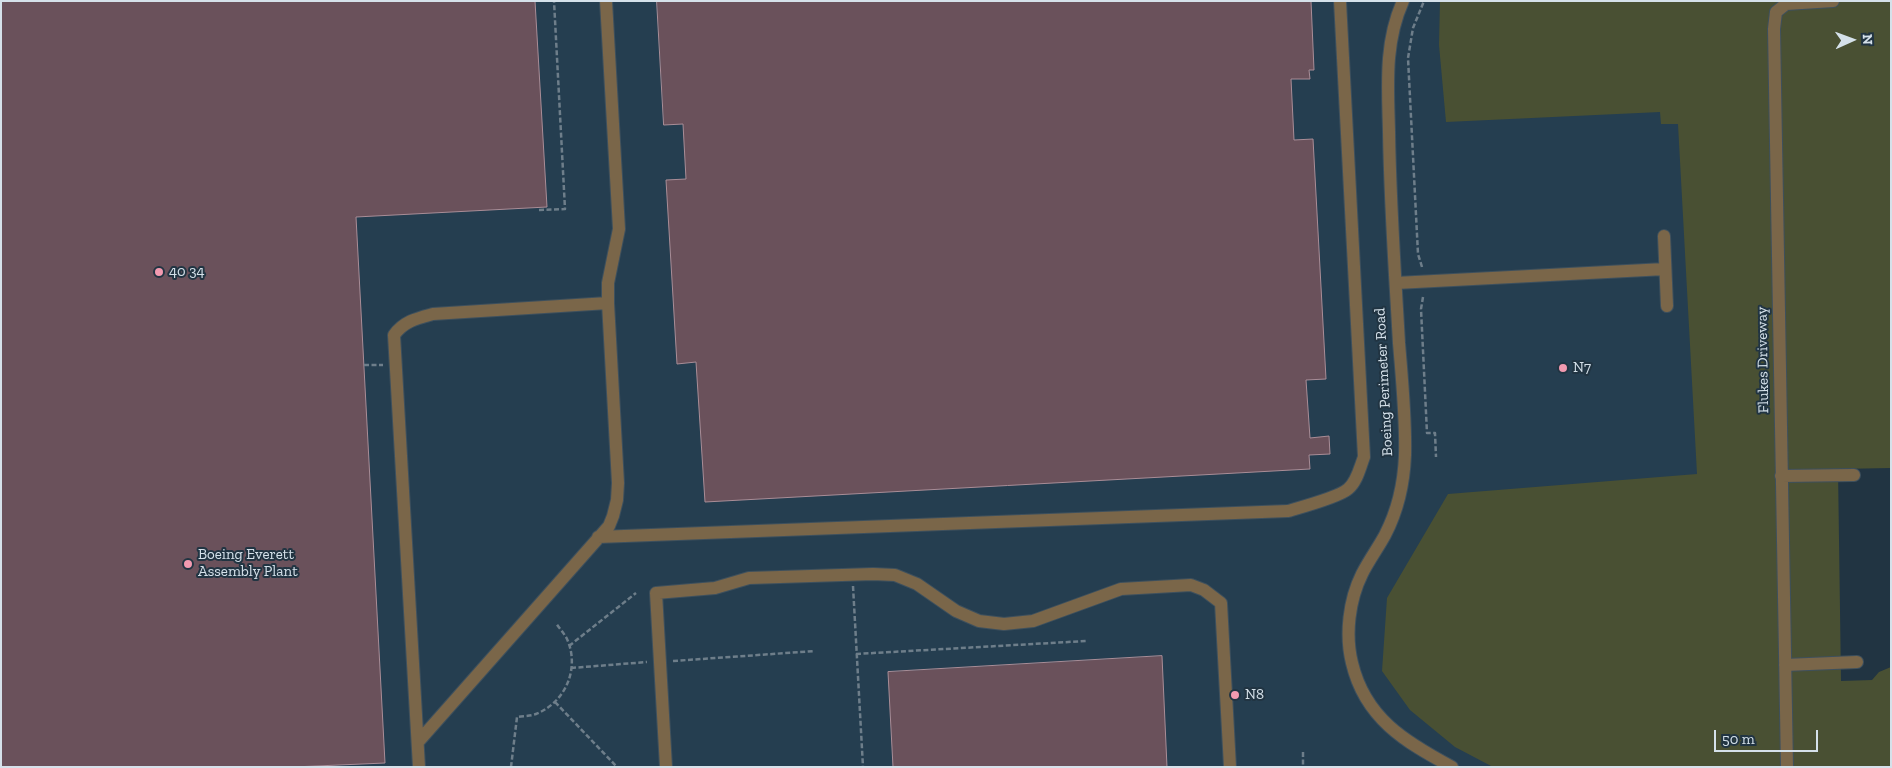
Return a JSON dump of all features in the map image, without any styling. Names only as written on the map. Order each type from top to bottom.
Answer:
[{"type":"street","points":[[418,742],[609,526],[613,516],[617,500],[618,483],[608,283],[619,229],[606,1]]},
{"type":"street","points":[[598,537],[1288,511],[1324,500],[1348,489],[1358,475],[1364,457],[1340,1]]},
{"type":"street","name":"Boeing Perimeter Road","points":[[1403,1],[1391,33],[1388,71],[1390,156],[1405,430],[1403,480],[1391,522],[1361,576],[1354,594],[1348,631],[1354,669],[1363,692],[1385,724],[1409,744],[1452,767]]},
{"type":"street","name":"Flukes Driveway","points":[[1787,767],[1774,29],[1776,12],[1786,4],[1833,1]]},
{"type":"street","points":[[1664,236],[1667,306]]},
{"type":"street","points":[[1396,282],[1665,269]]},
{"type":"street","points":[[419,767],[394,335],[398,329],[411,320],[433,314],[608,303]]},
{"type":"street","points":[[1782,476],[1854,475]]},
{"type":"street","points":[[666,767],[656,593],[715,588],[749,578],[895,575],[917,584],[956,611],[979,621],[1004,624],[1033,620],[1121,589],[1191,585],[1204,590],[1221,603],[1230,767]]},
{"type":"street","points":[[1785,666],[1857,662]]},
{"type":"path","points":[[539,210],[565,209],[554,1]]},
{"type":"path","points":[[1422,267],[1418,254],[1408,58],[1413,28],[1424,1]]},
{"type":"path","points":[[1423,297],[1420,309],[1427,433],[1435,433],[1436,457]]},
{"type":"path","points":[[852,575],[862,767]]},
{"type":"path","points":[[569,646],[636,593]]},
{"type":"path","points":[[511,767],[517,717],[536,714],[552,705],[564,691],[571,674],[572,656],[567,638],[556,623]]},
{"type":"path","points":[[856,654],[1086,640]]},
{"type":"path","points":[[571,668],[815,651]]},
{"type":"path","points":[[555,702],[617,767]]},
{"type":"path","points":[[1303,752],[1303,767]]},
{"type":"shaded area","points":[[1,1],[1689,1],[1723,767],[1,767]]},
{"type":"green space","points":[[1440,1],[1891,1],[1891,468],[1838,469],[1841,681],[1872,680],[1879,672],[1891,667],[1891,767],[1493,767],[1455,747],[1410,710],[1382,671],[1387,598],[1448,494],[1697,474],[1678,124],[1661,124],[1660,112],[1446,122],[1439,45]]},
{"type":"building","name":"Boeing Everett Assembly Plant","points":[[1,1],[535,1],[547,207],[356,217],[385,763],[293,767],[1,767]]},
{"type":"building","points":[[657,1],[1311,1],[1314,70],[1309,70],[1310,79],[1291,79],[1294,140],[1313,139],[1326,379],[1306,380],[1310,438],[1329,436],[1330,454],[1309,455],[1310,469],[705,502],[696,362],[677,364],[666,180],[686,179],[683,124],[664,125]]},
{"type":"building","points":[[1162,656],[1167,767],[893,767],[888,672]]},
{"type":"place","name":"40 34","points":[[159,272]]},
{"type":"place","name":"N7","points":[[1563,368]]},
{"type":"place","name":"Boeing Everett Assembly Plant","points":[[188,564]]},
{"type":"place","name":"N8","points":[[1235,695]]}]
